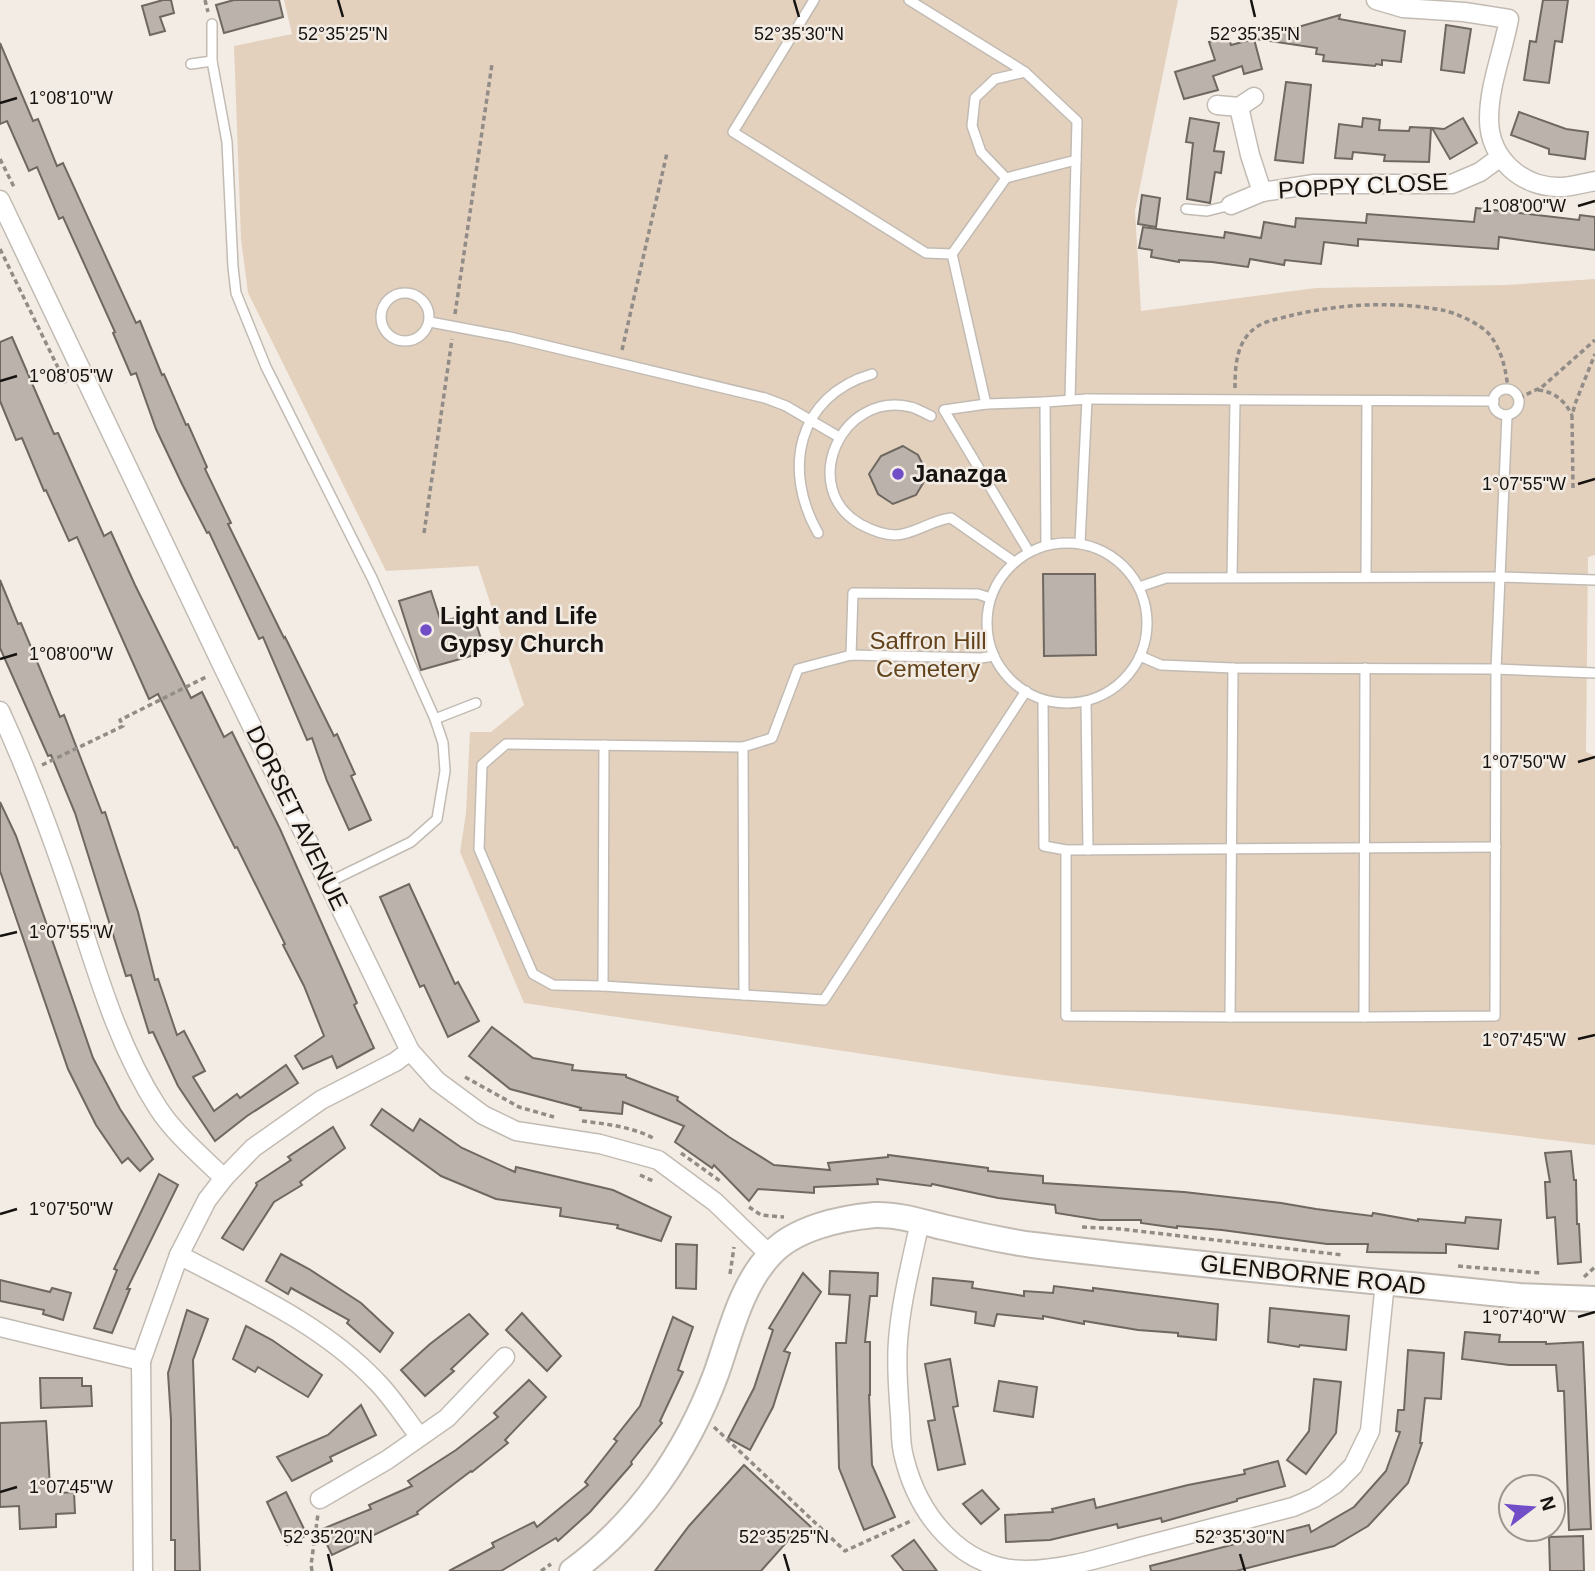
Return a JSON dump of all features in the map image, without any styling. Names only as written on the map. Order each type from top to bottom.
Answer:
[{"type":"street","points":[[1376,0],[1403,8],[1464,12],[1509,19]]},
{"type":"street","points":[[1513,0],[1494,79],[1489,118],[1491,138],[1499,158],[1514,172],[1537,183],[1562,187],[1595,181]]},
{"type":"street","name":"POPPY CLOSE","points":[[1217,105],[1247,102],[1250,155],[1262,192]]},
{"type":"street","name":"POPPY CLOSE","points":[[1231,205],[1262,192],[1314,184],[1452,184],[1480,172],[1499,158]]},
{"type":"street","name":"DORSET AVENUE","points":[[0,200],[224,669],[411,1051],[437,1081],[483,1115],[516,1131],[600,1144],[658,1160],[715,1202],[770,1255]]},
{"type":"street","points":[[0,711],[6,741],[27,772],[46,818],[119,1034],[136,1073],[160,1111],[187,1143],[224,1178]]},
{"type":"street","points":[[143,1571],[141,1361],[179,1255],[207,1200],[253,1148],[321,1100],[411,1051]]},
{"type":"street","name":"GLENBORNE ROAD","points":[[770,1255],[791,1238],[836,1221],[878,1215],[1031,1244],[1519,1296],[1595,1299]]},
{"type":"street","points":[[920,1221],[900,1320],[897,1355],[903,1455],[913,1485],[927,1513],[946,1537],[965,1553],[1007,1569],[1061,1567],[1103,1557],[1293,1507],[1314,1499],[1335,1484],[1353,1466],[1370,1431],[1385,1282]]},
{"type":"street","points":[[179,1255],[324,1336],[377,1381],[419,1436]]},
{"type":"street","points":[[579,1566],[638,1510],[678,1457],[701,1413],[742,1298],[770,1255]]},
{"type":"street","points":[[0,1327],[141,1361]]},
{"type":"street","points":[[320,1499],[387,1460],[447,1418],[505,1357]]},
{"type":"lane","points":[[814,0],[733,132],[926,253],[952,254]]},
{"type":"lane","points":[[909,0],[1025,72],[1077,121],[1070,400]]},
{"type":"lane","points":[[212,24],[212,61],[228,142],[236,293],[266,368],[372,578],[435,719],[443,743],[445,771],[437,819],[411,842],[329,882]]},
{"type":"lane","points":[[191,64],[212,61]]},
{"type":"lane","points":[[1006,178],[981,152],[972,126],[975,98],[995,79],[1025,72]]},
{"type":"lane","points":[[986,404],[952,254],[1006,178],[1076,160]]},
{"type":"lane","name":"POPPY CLOSE","points":[[1186,209],[1207,211],[1231,205]]},
{"type":"lane","points":[[398,293],[410,293],[422,298],[429,309],[430,322],[424,333],[413,340],[401,341],[389,335],[382,324],[381,312],[387,300],[398,293]]},
{"type":"lane","points":[[430,322],[510,337],[765,398],[786,405],[839,436]]},
{"type":"lane","points":[[818,533],[804,506],[798,477],[801,447],[820,408],[849,383],[872,374]]},
{"type":"lane","points":[[1508,389],[1518,398],[1517,408],[1507,415],[1499,412],[1494,401],[1496,394],[1508,389]]},
{"type":"lane","points":[[1080,543],[1087,399]]},
{"type":"lane","points":[[1029,552],[944,410],[986,404],[1087,399],[1494,401]]},
{"type":"lane","points":[[1231,577],[1235,401]]},
{"type":"lane","points":[[1366,577],[1367,401]]},
{"type":"lane","points":[[1045,402],[1046,545]]},
{"type":"lane","points":[[930,416],[912,407],[891,405],[870,410],[851,422],[839,436],[830,460],[831,482],[839,503],[854,520],[873,531],[895,535],[951,518],[1014,562]]},
{"type":"lane","points":[[1066,850],[1066,1016],[1495,1016],[1496,669],[1507,415]]},
{"type":"lane","points":[[1080,543],[1115,558],[1128,571],[1139,587],[1147,622],[1140,656],[1127,676],[1108,692],[1086,701],[1065,704],[1043,700],[1026,691],[1001,670],[989,646],[986,620],[990,598],[1000,578],[1014,562],[1046,545],[1080,543]]},
{"type":"lane","points":[[1139,587],[1166,578],[1231,577],[1500,577],[1595,580]]},
{"type":"lane","points":[[851,655],[853,593],[978,594],[990,598]]},
{"type":"lane","points":[[994,656],[851,655],[798,669],[772,738],[743,747],[506,744],[482,765],[479,849],[533,974],[553,985],[824,1000],[1026,691]]},
{"type":"lane","points":[[1140,656],[1161,665],[1233,668],[1496,669],[1595,673]]},
{"type":"lane","points":[[1230,1017],[1233,668]]},
{"type":"lane","points":[[1364,1017],[1365,668]]},
{"type":"lane","points":[[1043,700],[1044,846],[1066,850],[1496,847]]},
{"type":"lane","points":[[1086,701],[1088,850]]},
{"type":"lane","points":[[435,719],[476,704]]},
{"type":"lane","points":[[603,986],[604,745]]},
{"type":"lane","points":[[743,747],[744,995]]},
{"type":"path","points":[[424,533],[492,64]]},
{"type":"path","points":[[620,363],[667,153]]},
{"type":"path","points":[[0,249],[8,267]]},
{"type":"path","points":[[1235,401],[1236,357],[1256,327],[1275,319],[1333,307],[1381,305],[1443,310],[1456,314],[1488,333],[1500,352],[1508,389]]},
{"type":"path","points":[[1518,398],[1536,390],[1595,340]]},
{"type":"path","points":[[1573,488],[1572,416],[1595,354]]},
{"type":"path","points":[[1536,390],[1549,391],[1560,398],[1572,416]]},
{"type":"path","points":[[27,772],[123,726],[120,720],[224,669]]},
{"type":"path","points":[[632,1171],[662,1186]]},
{"type":"path","points":[[748,1207],[761,1215],[792,1217]]},
{"type":"path","points":[[1081,1227],[1121,1229],[1344,1255]]},
{"type":"path","points":[[727,1239],[734,1247],[729,1279]]},
{"type":"path","points":[[1449,1265],[1543,1274]]},
{"type":"path","points":[[1584,1277],[1595,1267]]},
{"type":"path","points":[[701,1413],[845,1551],[927,1513]]},
{"type":"path","points":[[313,1571],[311,1564],[320,1499]]},
{"type":"path","points":[[541,1571],[579,1566]]},
{"type":"green space","name":"Saffron Hill Cemetery","points":[[284,0],[1178,0],[1135,211],[1141,311],[1316,288],[1506,285],[1595,279],[1595,555],[1588,557],[1586,752],[1595,756],[1595,1145],[1010,1076],[524,1003],[460,852],[466,813],[470,732],[491,732],[524,705],[478,566],[386,571],[248,293],[241,239],[234,46],[292,34]]},
{"type":"building","points":[[171,0],[174,13],[160,17],[165,31],[150,35],[142,6]]},
{"type":"building","points":[[234,0],[279,0],[283,17],[224,33],[216,5]]},
{"type":"building","points":[[1543,0],[1568,0],[1562,42],[1555,41],[1549,83],[1524,80],[1530,41],[1536,42]]},
{"type":"building","points":[[1340,15],[1339,19],[1405,31],[1401,62],[1382,60],[1382,65],[1375,66],[1323,61],[1324,55],[1316,54],[1317,48],[1256,39]]},
{"type":"building","points":[[1446,25],[1471,29],[1464,73],[1441,70]]},
{"type":"building","points":[[1228,36],[1231,45],[1254,39],[1262,69],[1244,74],[1242,66],[1213,76],[1218,90],[1184,99],[1175,72],[1215,60],[1209,42]]},
{"type":"building","points":[[0,43],[33,121],[38,119],[57,166],[63,163],[136,323],[140,321],[162,375],[164,374],[207,467],[205,469],[231,523],[228,524],[334,736],[337,734],[355,774],[351,776],[371,820],[349,830],[327,781],[312,738],[307,740],[263,637],[259,639],[209,532],[207,533],[182,484],[156,429],[136,373],[131,375],[113,333],[115,332],[63,217],[59,219],[37,167],[29,171],[7,121],[0,124]]},
{"type":"building","points":[[1286,82],[1311,85],[1303,163],[1275,160]]},
{"type":"building","points":[[1519,112],[1566,129],[1588,132],[1585,159],[1549,154],[1549,149],[1511,135]]},
{"type":"building","points":[[1190,118],[1219,123],[1214,151],[1224,152],[1221,173],[1215,172],[1210,203],[1187,199],[1193,143],[1186,142]]},
{"type":"building","points":[[1363,118],[1380,120],[1379,130],[1409,131],[1410,127],[1431,128],[1429,162],[1384,161],[1385,155],[1353,152],[1352,159],[1335,158],[1339,124],[1362,127]]},
{"type":"building","points":[[1463,118],[1477,143],[1450,159],[1432,128],[1444,129]]},
{"type":"building","points":[[1142,195],[1160,198],[1156,227],[1138,224]]},
{"type":"building","points":[[1476,208],[1579,220],[1580,215],[1595,217],[1595,250],[1499,237],[1498,249],[1358,239],[1358,246],[1324,242],[1321,264],[1285,260],[1284,265],[1250,259],[1248,267],[1212,262],[1179,262],[1151,257],[1152,250],[1139,248],[1143,227],[1224,238],[1225,232],[1261,238],[1264,222],[1295,227],[1296,218],[1366,223],[1367,214],[1474,222]]},
{"type":"building","points":[[12,337],[54,434],[58,433],[104,536],[111,532],[191,698],[202,692],[224,737],[232,732],[280,829],[357,1003],[354,1005],[374,1048],[337,1068],[332,1056],[303,1069],[295,1056],[324,1036],[304,986],[283,945],[285,944],[158,694],[149,699],[77,537],[69,541],[22,438],[16,440],[0,401],[0,342]]},
{"type":"building","name":"Janazga","points":[[903,446],[918,455],[928,475],[916,495],[893,504],[878,494],[869,474],[881,456]]},
{"type":"building","points":[[1043,574],[1095,574],[1096,655],[1044,656]]},
{"type":"building","points":[[0,580],[60,717],[64,715],[102,813],[105,812],[138,912],[155,980],[158,979],[177,1035],[184,1031],[205,1071],[193,1077],[214,1111],[237,1094],[240,1098],[286,1065],[298,1083],[247,1116],[215,1141],[178,1086],[153,1032],[149,1033],[131,975],[126,976],[75,813],[51,755],[48,756],[0,648]]},
{"type":"building","name":"Light and Life Gypsy Church","points":[[431,591],[441,622],[473,613],[485,652],[421,670],[399,601]]},
{"type":"building","points":[[0,802],[16,836],[93,1058],[120,1109],[153,1159],[140,1171],[128,1158],[122,1163],[96,1125],[68,1069],[0,871]]},
{"type":"building","points":[[409,884],[455,984],[458,982],[479,1021],[448,1037],[424,985],[420,987],[380,897]]},
{"type":"building","points":[[492,1027],[533,1058],[573,1065],[572,1070],[626,1075],[678,1097],[677,1100],[729,1137],[774,1165],[830,1170],[828,1163],[888,1155],[988,1168],[988,1171],[1043,1176],[1043,1183],[1184,1192],[1372,1216],[1373,1213],[1418,1221],[1465,1223],[1466,1217],[1501,1220],[1498,1249],[1446,1244],[1446,1253],[1367,1252],[1368,1244],[1327,1244],[1222,1230],[1177,1228],[1141,1223],[1141,1220],[1100,1220],[1056,1213],[1055,1205],[998,1198],[932,1184],[877,1179],[878,1184],[814,1187],[814,1193],[758,1189],[749,1201],[714,1165],[712,1168],[675,1142],[684,1126],[623,1102],[622,1114],[580,1110],[581,1108],[510,1089],[469,1056]]},
{"type":"building","points":[[382,1109],[413,1131],[420,1119],[462,1148],[515,1172],[516,1167],[613,1190],[671,1217],[661,1241],[617,1228],[618,1225],[560,1216],[561,1208],[496,1199],[441,1176],[371,1125]]},
{"type":"building","points":[[333,1127],[345,1148],[300,1182],[302,1185],[274,1202],[243,1250],[222,1238],[256,1183],[291,1160],[288,1157]]},
{"type":"building","points":[[1571,1151],[1576,1180],[1581,1262],[1558,1264],[1555,1217],[1547,1218],[1545,1182],[1550,1182],[1545,1153]]},
{"type":"building","points":[[159,1174],[178,1185],[127,1289],[130,1289],[112,1333],[94,1328],[117,1270],[114,1269]]},
{"type":"building","points":[[676,1244],[697,1245],[696,1289],[676,1288]]},
{"type":"building","points":[[281,1254],[361,1303],[393,1333],[380,1352],[347,1323],[349,1320],[291,1288],[288,1294],[266,1281]]},
{"type":"building","points":[[830,1271],[878,1273],[877,1296],[870,1296],[865,1342],[870,1342],[872,1465],[895,1517],[864,1530],[839,1468],[836,1343],[846,1343],[850,1295],[829,1294]]},
{"type":"building","points":[[803,1273],[821,1292],[784,1351],[790,1353],[773,1407],[750,1450],[728,1438],[754,1388],[773,1330],[769,1328]]},
{"type":"building","points":[[933,1278],[973,1282],[972,1288],[1024,1296],[1024,1291],[1053,1293],[1054,1286],[1093,1291],[1093,1288],[1218,1304],[1216,1340],[1084,1321],[1084,1324],[1043,1316],[1043,1319],[997,1314],[994,1326],[975,1323],[976,1312],[931,1305]]},
{"type":"building","points":[[0,1280],[50,1292],[52,1288],[71,1293],[63,1320],[43,1314],[44,1310],[0,1301]]},
{"type":"building","points":[[1270,1308],[1349,1316],[1346,1350],[1268,1342]]},
{"type":"building","points":[[187,1310],[208,1319],[193,1360],[200,1571],[175,1571],[175,1540],[171,1540],[171,1420],[168,1373]]},
{"type":"building","points":[[522,1313],[561,1356],[547,1371],[506,1330]]},
{"type":"building","points":[[469,1314],[488,1334],[451,1369],[454,1371],[425,1396],[401,1370]]},
{"type":"building","points":[[673,1317],[693,1327],[678,1370],[683,1372],[660,1421],[662,1423],[632,1464],[590,1512],[558,1541],[556,1538],[501,1571],[449,1571],[494,1547],[492,1543],[534,1522],[537,1527],[588,1485],[585,1482],[640,1406]]},
{"type":"building","points":[[246,1326],[272,1340],[322,1375],[308,1397],[258,1367],[255,1372],[233,1359]]},
{"type":"building","points":[[1465,1332],[1500,1335],[1499,1342],[1583,1342],[1591,1529],[1569,1530],[1564,1391],[1558,1391],[1556,1365],[1509,1365],[1462,1359]]},
{"type":"building","points":[[1408,1350],[1444,1353],[1441,1399],[1425,1398],[1422,1443],[1408,1483],[1368,1526],[1334,1546],[1236,1571],[1151,1571],[1150,1566],[1309,1525],[1311,1532],[1354,1507],[1386,1471],[1400,1432],[1396,1431],[1398,1410],[1404,1410]]},
{"type":"building","points":[[950,1359],[958,1406],[953,1407],[965,1464],[938,1470],[928,1421],[935,1420],[925,1364]]},
{"type":"building","points":[[40,1378],[82,1378],[82,1386],[91,1386],[92,1406],[41,1408]]},
{"type":"building","points":[[1314,1379],[1341,1382],[1336,1433],[1306,1474],[1287,1460],[1309,1431]]},
{"type":"building","points":[[529,1380],[546,1397],[505,1440],[508,1443],[417,1512],[418,1514],[332,1555],[320,1530],[371,1509],[369,1505],[412,1486],[408,1481],[456,1450],[498,1417],[494,1413]]},
{"type":"building","points":[[999,1381],[1037,1387],[1033,1417],[994,1411]]},
{"type":"building","points":[[361,1405],[376,1435],[330,1457],[332,1461],[292,1481],[277,1457],[328,1435]]},
{"type":"building","points":[[46,1421],[50,1487],[61,1486],[61,1493],[74,1492],[75,1513],[56,1514],[56,1527],[20,1529],[19,1506],[0,1507],[0,1423]]},
{"type":"building","points":[[1278,1461],[1285,1486],[1237,1501],[1162,1522],[1161,1518],[1118,1528],[1117,1524],[1050,1540],[1006,1542],[1005,1515],[1053,1512],[1052,1509],[1094,1499],[1096,1508],[1245,1474],[1244,1470]]},
{"type":"building","points":[[744,1465],[811,1527],[799,1541],[792,1536],[761,1571],[655,1571],[689,1526]]},
{"type":"building","points":[[982,1490],[999,1509],[981,1524],[963,1504]]},
{"type":"building","points":[[286,1492],[307,1535],[287,1545],[267,1502]]},
{"type":"building","points":[[1567,1536],[1583,1536],[1584,1571],[1550,1571],[1549,1543],[1567,1543]]},
{"type":"building","points":[[914,1540],[937,1571],[904,1571],[892,1556]]},
{"type":"place","name":"Janazga","points":[[898,474]]},
{"type":"place","name":"Light and Life Gypsy Church","points":[[426,630]]}]
